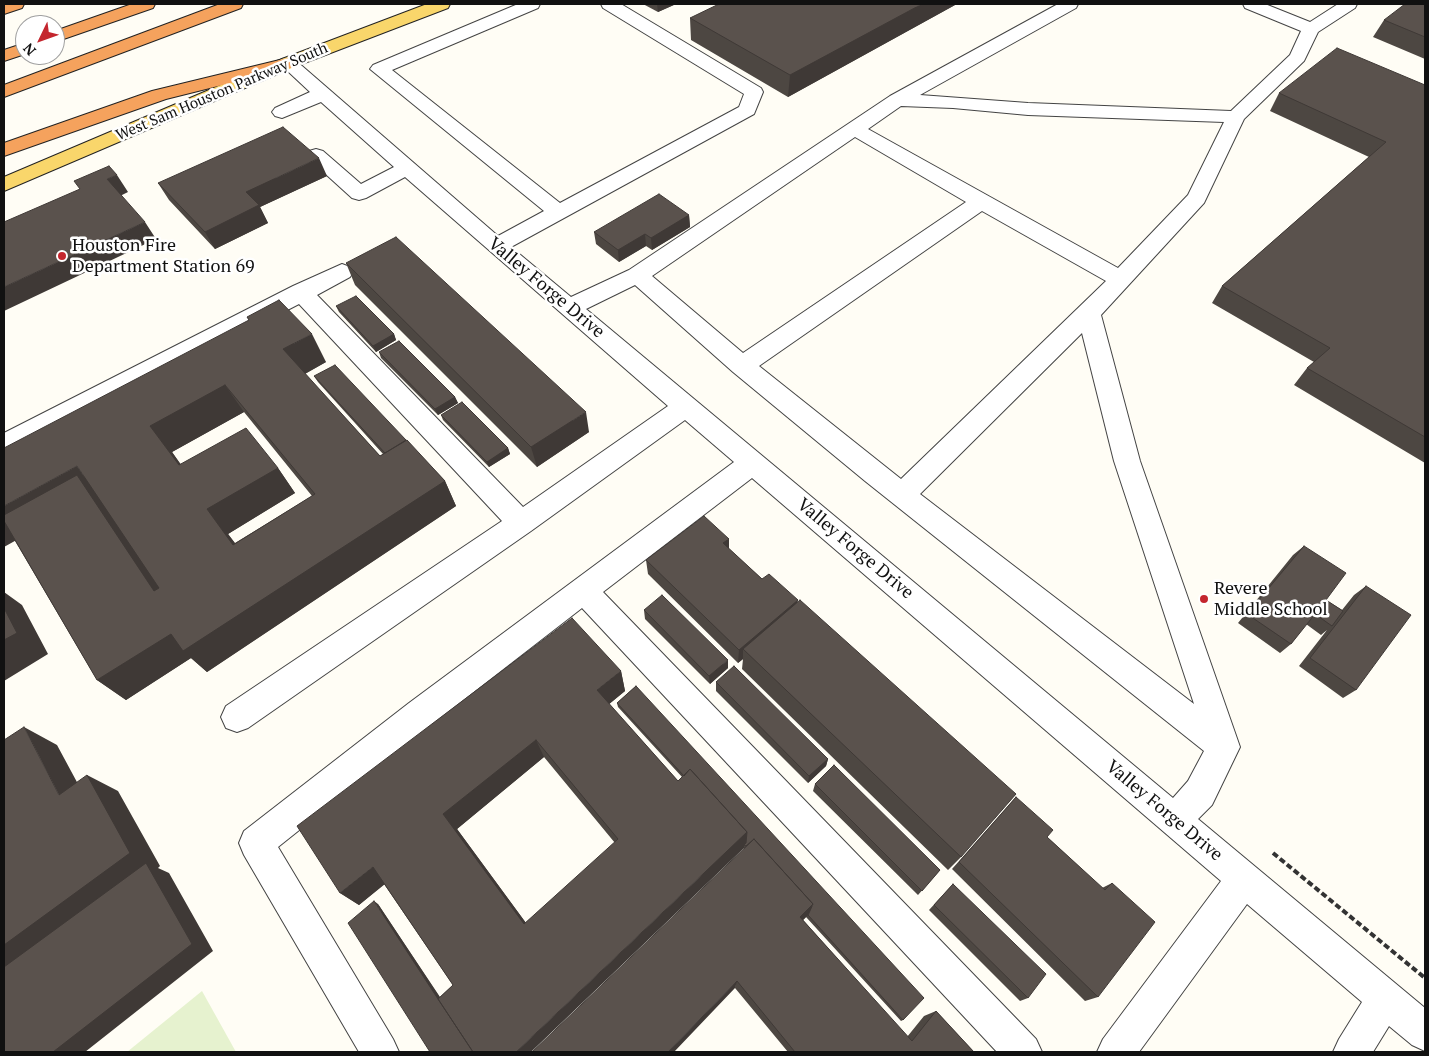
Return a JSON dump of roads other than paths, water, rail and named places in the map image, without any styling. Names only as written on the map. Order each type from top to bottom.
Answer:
[{"type":"highway","points":[[4,9],[16,4]]},
{"type":"highway","points":[[65,33],[147,4]]},
{"type":"highway","points":[[4,91],[235,4]]},
{"type":"highway","points":[[4,150],[160,95],[288,63]]},
{"type":"main road","name":"West Sam Houston Parkway South","points":[[4,184],[288,63],[442,4]]},
{"type":"street","points":[[532,4],[379,69],[558,212]]},
{"type":"street","points":[[496,246],[747,110],[754,92],[675,35],[609,4]]},
{"type":"street","points":[[570,307],[637,275],[898,100],[1070,4]]},
{"type":"street","points":[[1250,4],[1311,29]]},
{"type":"street","points":[[902,495],[1089,313],[1196,198],[1236,117],[1298,57],[1311,29],[1349,4]]},
{"type":"street","name":"Valley Forge Drive","points":[[288,63],[496,246],[1425,1032]]},
{"type":"street","points":[[282,112],[322,94]]},
{"type":"street","points":[[898,100],[953,102],[1028,109],[1236,117]]},
{"type":"street","points":[[854,128],[980,202],[1121,280]]},
{"type":"street","points":[[316,155],[359,193],[407,168]]},
{"type":"street","points":[[742,366],[980,202]]},
{"type":"street","points":[[4,445],[342,272]]},
{"type":"street","points":[[637,275],[742,366],[902,495],[1224,747]]},
{"type":"street","points":[[301,292],[521,523]]},
{"type":"street","points":[[1089,313],[1127,461],[1224,747],[1200,793],[1174,820]]},
{"type":"street","points":[[237,717],[521,523],[687,406]]},
{"type":"street","points":[[380,1052],[256,843],[420,714],[753,462]]},
{"type":"street","points":[[583,590],[1023,1052]]},
{"type":"street","points":[[1116,1052],[1244,879]]},
{"type":"street","points":[[1352,1052],[1385,998]]},
{"type":"place","name":"Houston Fire Department Station 69","points":[[62,256]]},
{"type":"place","name":"Revere Middle School","points":[[1204,599]]}]
